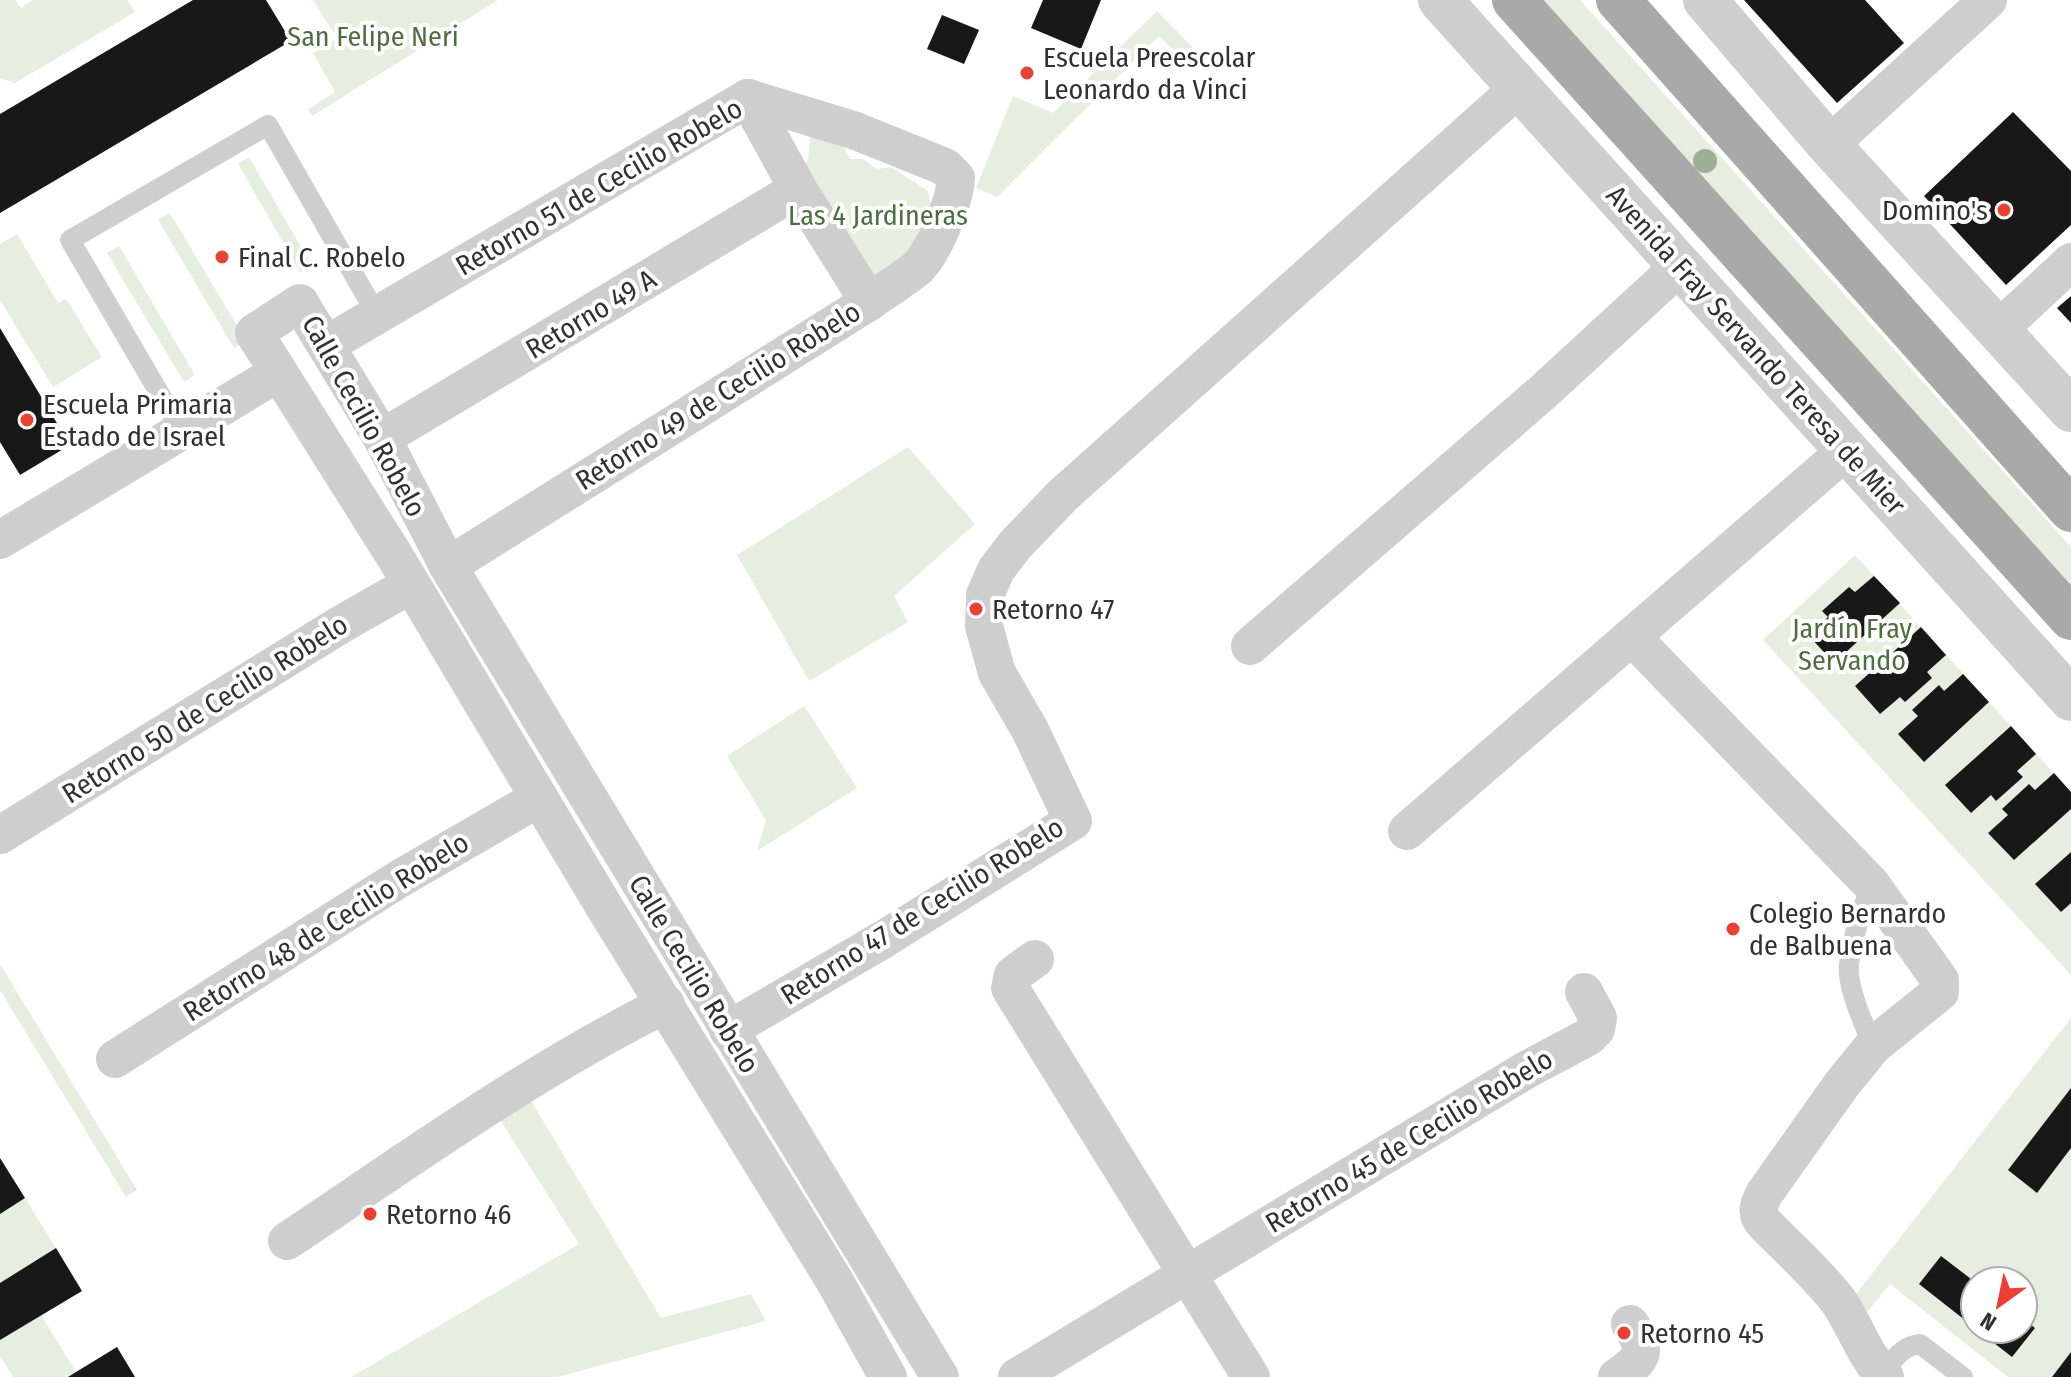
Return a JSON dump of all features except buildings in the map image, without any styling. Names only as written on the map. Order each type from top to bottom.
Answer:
[{"type":"main road","name":"Avenida Fray Servando Teresa de Mier","points":[[1514,0],[2071,618]]},
{"type":"main road","points":[[1618,0],[2071,510]]},
{"type":"street","name":"Avenida Fray Servando Teresa de Mier","points":[[1440,0],[2071,699]]},
{"type":"street","points":[[1705,0],[1829,145],[2071,410]]},
{"type":"street","points":[[1829,145],[1988,0]]},
{"type":"street","name":"Retorno 47 de Cecilio Robelo","points":[[728,1030],[884,939],[1073,821],[1030,730],[997,673],[984,626],[985,595],[996,570],[1015,545],[1062,496],[1520,87]]},
{"type":"street","name":"Retorno 49 de Cecilio Robelo","points":[[448,566],[869,302],[798,189],[748,98]]},
{"type":"street","name":"Retorno 51 de Cecilio Robelo","points":[[326,345],[748,98],[856,131],[945,167],[956,178],[956,190],[927,255],[917,268],[869,302]]},
{"type":"street","name":"Retorno 49 A","points":[[382,438],[798,189]]},
{"type":"street","points":[[1999,329],[2071,262]]},
{"type":"street","points":[[1250,646],[1543,392],[1680,266]]},
{"type":"street","name":"Calle Cecilio Robelo","points":[[888,1377],[834,1280],[254,333],[300,303],[382,438],[448,566],[940,1377]]},
{"type":"street","points":[[0,540],[278,373]]},
{"type":"street","points":[[1407,831],[1847,450]]},
{"type":"street","name":"Retorno 50 de Cecilio Robelo","points":[[0,835],[410,585]]},
{"type":"street","points":[[1633,638],[1871,884],[1940,980],[1940,992],[1873,1046],[1842,1084],[1764,1194],[1758,1210],[1759,1218],[1836,1299],[1856,1329],[1863,1349],[1883,1376]]},
{"type":"street","name":"Retorno 48 de Cecilio Robelo","points":[[115,1059],[399,879],[539,798]]},
{"type":"street","points":[[602,903],[640,883]]},
{"type":"street","points":[[1035,959],[1013,975],[1010,988],[1251,1377]]},
{"type":"street","name":"Retorno 45 de Cecilio Robelo","points":[[1017,1377],[1526,1070],[1588,1037],[1596,1029],[1598,1018],[1584,992]]},
{"type":"street","points":[[287,1241],[509,1093],[598,1038],[666,1004]]},
{"type":"street","points":[[1617,1377],[1640,1358],[1642,1348],[1630,1324]]},
{"type":"lane","points":[[182,432],[70,240],[268,125],[377,315]]},
{"type":"lane","points":[[1871,884],[1857,927],[1849,973],[1858,1009],[1873,1046]]},
{"type":"lane","points":[[1883,1376],[1900,1352],[1909,1345],[1920,1344],[1963,1377]]},
{"type":"green space","points":[[0,0],[15,0],[21,8],[33,0],[127,0],[135,12],[15,83],[0,78]]},
{"type":"green space","name":"San Felipe Neri","points":[[313,0],[498,0],[312,116],[308,110],[335,92],[313,53],[337,38]]},
{"type":"green space","points":[[1538,0],[1580,0],[2071,547],[2071,593]]},
{"type":"green space","points":[[1157,11],[1200,55],[1189,65],[1159,36],[997,197],[976,188],[1013,96],[1053,113]]},
{"type":"green space","name":"Las 4 Jardineras","points":[[820,135],[844,148],[850,159],[863,159],[877,169],[891,167],[928,191],[931,207],[911,256],[866,284],[799,174],[808,159],[810,137]]},
{"type":"green space","points":[[249,157],[311,264],[300,272],[238,164]]},
{"type":"green space","points":[[170,213],[246,341],[234,348],[158,220]]},
{"type":"green space","points":[[17,234],[58,303],[66,299],[102,357],[53,387],[0,300],[0,244]]},
{"type":"green space","points":[[119,246],[195,375],[184,382],[107,253]]},
{"type":"green space","points":[[908,447],[975,524],[894,596],[908,622],[809,681],[737,555]]},
{"type":"green space","name":"Jardín Fray Servando","points":[[1855,555],[2071,792],[2071,975],[1763,640]]},
{"type":"green space","points":[[804,706],[857,788],[757,851],[766,820],[727,756]]},
{"type":"green space","points":[[0,964],[137,1190],[126,1197],[0,990]]},
{"type":"green space","points":[[2071,1018],[2071,1377],[2008,1377],[1967,1345],[2039,1345],[2039,1265],[1959,1265],[1959,1338],[1890,1284],[1861,1319],[1847,1306]]},
{"type":"green space","points":[[530,1099],[661,1318],[751,1294],[766,1321],[557,1377],[351,1377],[579,1244],[499,1118]]},
{"type":"green space","points":[[0,1158],[56,1248],[16,1274],[76,1372],[68,1377],[13,1377],[0,1356]]},
{"type":"place","name":"Escuela Preescolar Leonardo da Vinci","points":[[1027,73]]},
{"type":"place","name":"Domino's","points":[[2004,210]]},
{"type":"place","name":"Final C. Robelo","points":[[222,257]]},
{"type":"place","name":"Escuela Primaria Estado de Israel","points":[[27,420]]},
{"type":"place","name":"Retorno 47","points":[[976,609]]},
{"type":"place","name":"Colegio Bernardo de Balbuena","points":[[1733,929]]},
{"type":"place","name":"Retorno 46","points":[[370,1214]]},
{"type":"place","name":"Retorno 45","points":[[1624,1333]]}]
